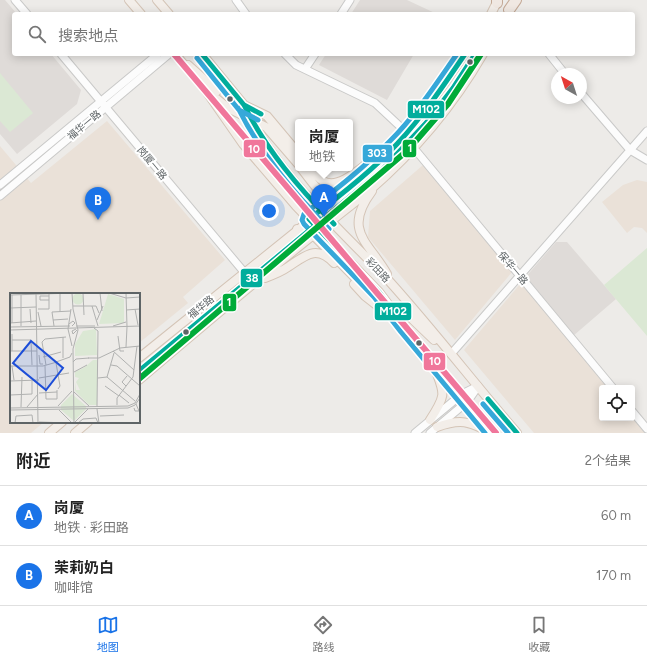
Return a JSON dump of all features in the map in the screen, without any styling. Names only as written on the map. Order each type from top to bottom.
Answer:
[{"type":"highway","points":[[510,12],[515,0]]},
{"type":"main road","points":[[129,0],[139,12]]},
{"type":"main road","points":[[157,0],[167,12]]},
{"type":"main road","points":[[492,12],[498,1]]},
{"type":"main road","name":"彩田路","points":[[204,56],[244,106],[260,138],[321,210],[393,285],[517,433]]},
{"type":"main road","name":"福华路","points":[[140,357],[309,219],[350,188],[408,133],[464,56]]},
{"type":"main road","name":"福华路","points":[[140,379],[379,181],[413,148],[445,110],[482,56]]},
{"type":"main road","points":[[178,57],[197,71],[211,87],[217,91],[221,86],[213,68]]},
{"type":"main road","name":"彩田路","points":[[178,57],[204,88],[243,144],[309,219],[370,282],[406,328],[494,433]]},
{"type":"main road","points":[[204,88],[228,108],[266,128],[295,161]]},
{"type":"main road","name":"彩田路","points":[[244,106],[267,116],[295,149]]},
{"type":"main road","points":[[313,171],[325,182],[337,183],[345,180],[375,156],[394,146]]},
{"type":"main road","points":[[304,171],[331,202],[339,206],[350,206]]},
{"type":"main road","points":[[379,181],[362,208],[359,226],[363,241],[381,264],[393,285]]},
{"type":"main road","points":[[297,229],[313,235],[371,294],[391,307],[408,315],[431,337],[445,346]]},
{"type":"main road","points":[[257,281],[280,272],[304,256],[314,253],[322,254],[332,261],[365,296],[406,328]]},
{"type":"main road","points":[[430,420],[441,402],[443,391],[432,358]]},
{"type":"main road","points":[[437,427],[449,423],[465,421],[494,433]]},
{"type":"main road","points":[[49,433],[61,423]]},
{"type":"main road","points":[[75,433],[87,423]]},
{"type":"street","points":[[15,0],[25,12]]},
{"type":"street","points":[[236,0],[245,12]]},
{"type":"street","points":[[342,12],[350,0]]},
{"type":"street","name":"岗厦一路","points":[[63,56],[244,272]]},
{"type":"street","name":"福华一路","points":[[0,185],[156,56]]},
{"type":"street","name":"福华一路","points":[[0,196],[167,56]]},
{"type":"street","points":[[287,56],[296,65],[375,103],[408,133]]},
{"type":"street","points":[[305,69],[314,56]]},
{"type":"street","points":[[551,56],[560,68]]},
{"type":"street","points":[[587,99],[630,150],[647,160]]},
{"type":"street","points":[[451,354],[647,131]]},
{"type":"street","name":"保华一路","points":[[413,148],[611,385]]},
{"type":"street","points":[[415,433],[462,394],[478,386]]},
{"type":"street","points":[[430,433],[468,401],[478,386]]},
{"type":"street","points":[[635,415],[647,429]]},
{"type":"shaded area","points":[[0,0],[5,0],[15,12],[12,12],[12,56],[53,56],[81,90],[77,104],[17,154],[0,134]]},
{"type":"shaded area","points":[[360,0],[407,0],[433,12],[352,12]]},
{"type":"shaded area","points":[[325,56],[413,56],[387,100],[319,65]]},
{"type":"shaded area","points":[[107,121],[225,260],[183,297],[188,303],[140,342],[140,293],[10,293],[10,423],[43,423],[31,433],[0,433],[0,146],[31,183]]},
{"type":"shaded area","points":[[423,165],[512,272],[455,340],[368,237],[370,211]]},
{"type":"shaded area","points":[[637,180],[647,182],[647,233],[642,228],[634,227],[627,233],[602,202],[623,185]]},
{"type":"shaded area","points":[[556,242],[567,242],[616,299],[573,336],[524,279]]},
{"type":"shaded area","points":[[521,283],[606,385],[599,385],[599,421],[635,421],[645,433],[534,433],[464,350]]},
{"type":"green space","points":[[0,73],[33,113],[10,132],[0,121]]},
{"type":"green space","points":[[647,248],[647,336],[604,285]]},
{"type":"transit line","name":"10","points":[[176,56],[496,433]]},
{"type":"transit line","name":"M102","points":[[204,56],[244,105],[261,114]]},
{"type":"transit line","name":"303","points":[[456,56],[425,99],[399,131],[359,170],[304,214],[302,220],[304,224],[374,297],[401,332],[485,433]]},
{"type":"transit line","name":"M102","points":[[464,56],[441,89],[397,144],[355,183],[309,219],[379,292],[406,328],[494,433]]},
{"type":"transit line","name":"38","points":[[140,370],[381,171],[426,123],[453,88],[474,56]]},
{"type":"transit line","name":"1","points":[[140,378],[408,150],[448,104],[480,56]]},
{"type":"transit line","name":"303","points":[[197,58],[239,110],[258,120]]},
{"type":"transit line","name":"M102","points":[[244,105],[263,138],[284,168],[308,197],[334,224]]},
{"type":"transit line","name":"303","points":[[238,108],[267,157],[290,187],[329,229]]},
{"type":"transit line","name":"M102","points":[[488,399],[517,433]]},
{"type":"transit line","name":"303","points":[[483,404],[508,433]]},
{"type":"place","name":"岗厦","points":[[324,217]]},
{"type":"place","name":"茉莉奶白","points":[[98,220]]}]
